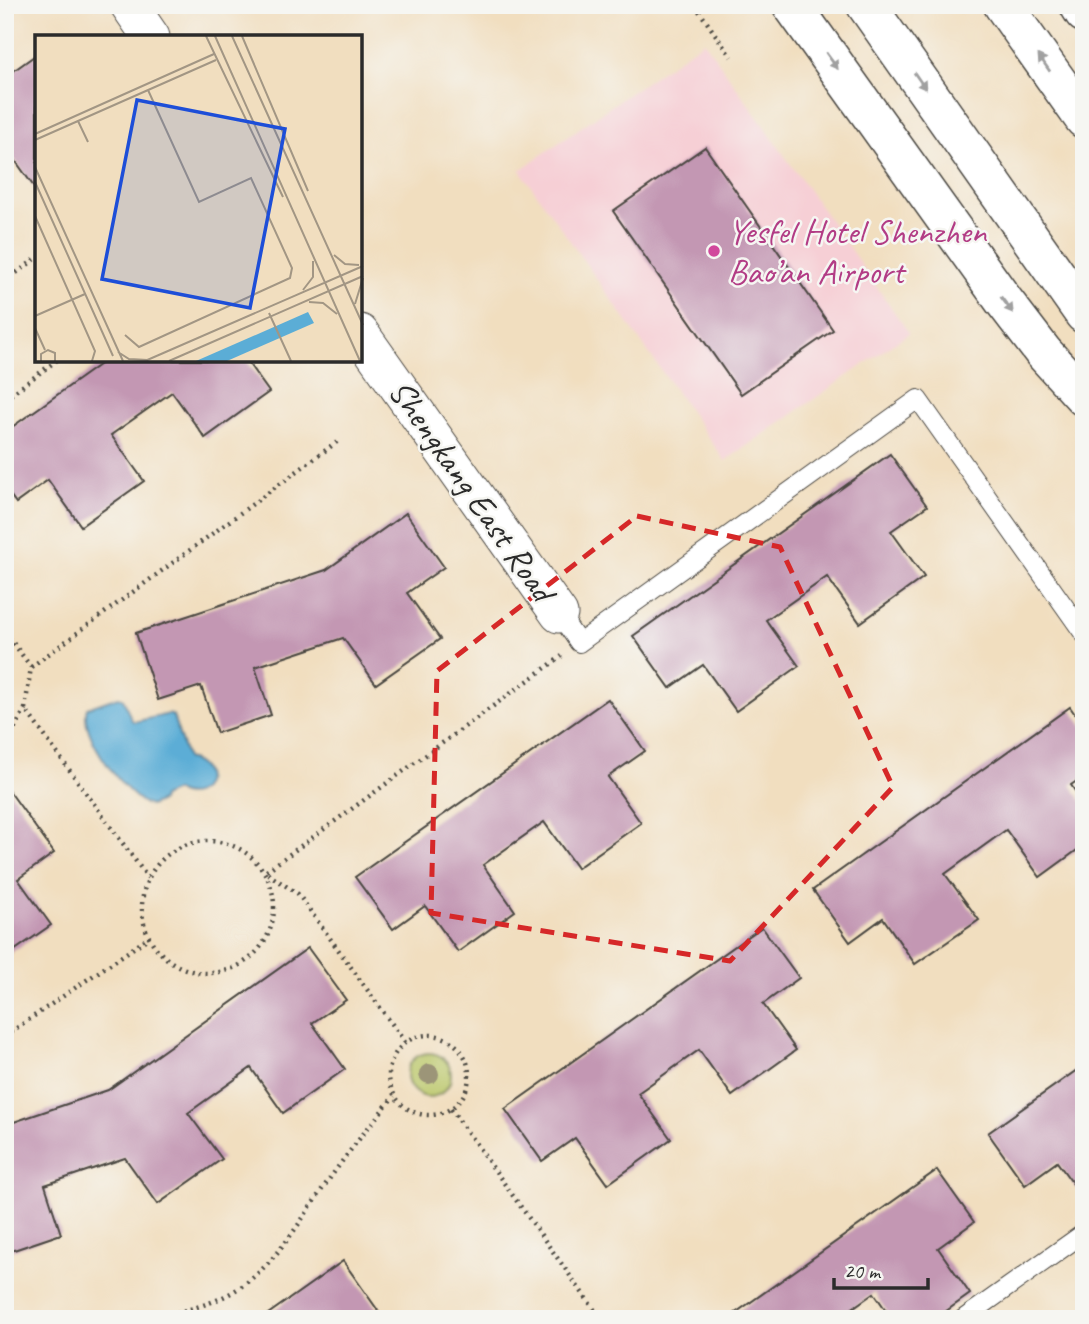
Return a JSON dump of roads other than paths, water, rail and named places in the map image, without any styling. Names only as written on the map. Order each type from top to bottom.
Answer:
[{"type":"main road","points":[[792,5],[1004,301],[1043,352],[1084,397]]},
{"type":"main road","points":[[866,5],[1084,314]]},
{"type":"main road","points":[[1003,5],[1084,119]]},
{"type":"main road","points":[[1079,5],[1084,13]]},
{"type":"street","points":[[129,5],[150,35]]},
{"type":"street","name":"Shengkang East Road","points":[[362,336],[559,614]]},
{"type":"lane","points":[[559,614],[579,643],[918,400],[1084,634]]},
{"type":"lane","points":[[963,1319],[1084,1233]]},
{"type":"water","points":[[118,697],[123,698],[134,722],[169,714],[173,716],[187,759],[197,763],[206,777],[201,790],[185,795],[175,791],[150,806],[129,791],[106,764],[86,719],[87,708]]},
{"type":"place","name":"Yesfel Hotel Shenzhen Bao’an Airport","points":[[714,251]]}]
